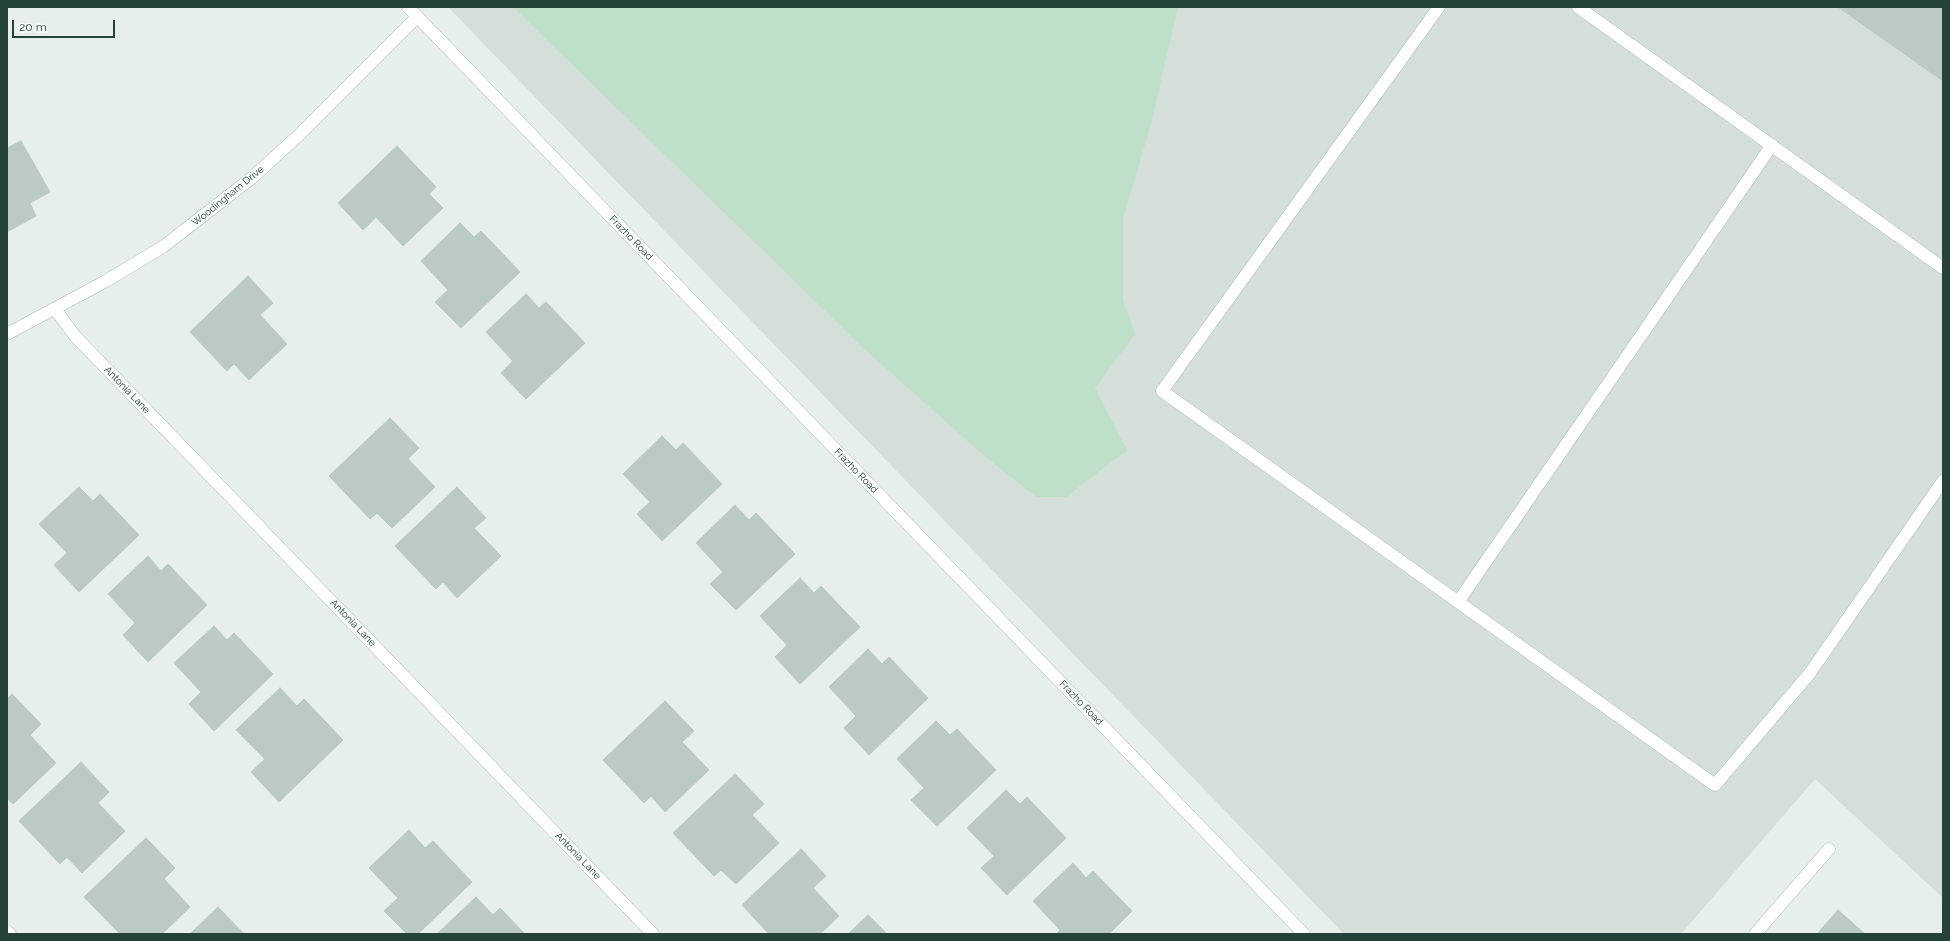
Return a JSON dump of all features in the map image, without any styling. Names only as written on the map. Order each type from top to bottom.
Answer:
[{"type":"street","name":"Frazho Road","points":[[408,7],[1304,934]]},
{"type":"street","points":[[1439,7],[1162,391],[1715,785],[1810,673],[1943,481]]},
{"type":"street","points":[[1578,7],[1943,268]]},
{"type":"street","name":"Woodingham Drive","points":[[7,334],[106,281],[164,246],[253,177],[301,133],[417,17]]},
{"type":"street","points":[[1458,602],[1772,146]]},
{"type":"street","name":"Antonia Lane","points":[[55,309],[75,336],[653,934]]},
{"type":"street","points":[[1755,934],[1829,849]]},
{"type":"street","points":[[7,931],[10,934]]},
{"type":"shaded area","points":[[448,7],[1943,7],[1943,898],[1815,779],[1681,934],[1344,934]]},
{"type":"green space","points":[[513,7],[1178,7],[1151,124],[1123,219],[1123,300],[1135,334],[1095,388],[1127,450],[1066,497],[1036,497],[982,454],[860,345]]},
{"type":"building","points":[[1838,7],[1943,7],[1943,81]]},
{"type":"building","points":[[21,141],[50,192],[30,203],[36,216],[7,232],[7,148]]},
{"type":"building","points":[[397,146],[436,187],[429,194],[443,208],[403,246],[376,217],[363,230],[338,203]]},
{"type":"building","points":[[460,223],[474,237],[481,231],[520,272],[461,328],[435,302],[448,290],[421,261]]},
{"type":"building","points":[[248,276],[273,303],[260,315],[287,344],[249,380],[234,364],[227,371],[190,332]]},
{"type":"building","points":[[526,294],[539,308],[546,302],[585,343],[526,399],[501,373],[513,361],[486,332]]},
{"type":"building","points":[[390,418],[419,448],[408,459],[435,487],[392,528],[377,513],[370,519],[329,476]]},
{"type":"building","points":[[662,436],[676,450],[683,443],[722,484],[662,541],[637,514],[650,502],[623,474]]},
{"type":"building","points":[[79,487],[93,501],[100,494],[139,535],[79,592],[54,565],[67,553],[39,524]]},
{"type":"building","points":[[457,487],[486,518],[474,528],[501,556],[457,598],[443,582],[436,589],[395,546]]},
{"type":"building","points":[[735,505],[749,520],[756,513],[795,554],[736,610],[710,584],[723,572],[696,543]]},
{"type":"building","points":[[148,556],[161,571],[168,564],[207,605],[148,662],[123,635],[135,623],[108,594]]},
{"type":"building","points":[[800,578],[814,593],[821,586],[860,627],[800,684],[775,657],[787,645],[760,616]]},
{"type":"building","points":[[214,626],[227,640],[234,633],[273,674],[214,731],[189,704],[201,692],[174,663]]},
{"type":"building","points":[[868,649],[882,664],[889,657],[928,698],[869,755],[844,728],[856,716],[829,687]]},
{"type":"building","points":[[280,688],[297,706],[304,699],[343,740],[279,802],[251,772],[265,759],[236,730]]},
{"type":"building","points":[[12,694],[41,724],[30,735],[56,763],[13,804],[7,798],[7,699]]},
{"type":"building","points":[[665,701],[694,731],[682,742],[709,770],[665,812],[651,796],[644,803],[603,760]]},
{"type":"building","points":[[936,721],[950,735],[957,729],[996,770],[937,826],[911,800],[924,788],[897,759]]},
{"type":"building","points":[[81,762],[109,792],[98,803],[125,831],[82,873],[67,857],[60,864],[19,821]]},
{"type":"building","points":[[735,774],[764,804],[752,815],[779,843],[736,884],[721,870],[714,876],[673,833]]},
{"type":"building","points":[[1006,790],[1020,804],[1027,797],[1066,838],[1007,895],[981,868],[994,856],[967,828]]},
{"type":"building","points":[[409,830],[425,848],[433,841],[472,882],[418,934],[407,934],[384,911],[398,898],[369,868]]},
{"type":"building","points":[[146,838],[175,868],[164,879],[190,907],[162,934],[120,934],[84,897]]},
{"type":"building","points":[[801,849],[826,876],[813,888],[839,916],[820,934],[769,934],[742,905]]},
{"type":"building","points":[[1073,863],[1086,878],[1093,871],[1132,911],[1109,934],[1056,934],[1060,930],[1033,901]]},
{"type":"building","points":[[476,897],[493,915],[500,908],[525,934],[437,934]]},
{"type":"building","points":[[218,907],[244,934],[190,934]]},
{"type":"building","points":[[1838,910],[1865,934],[1817,934]]},
{"type":"building","points":[[868,915],[887,934],[848,934]]}]
